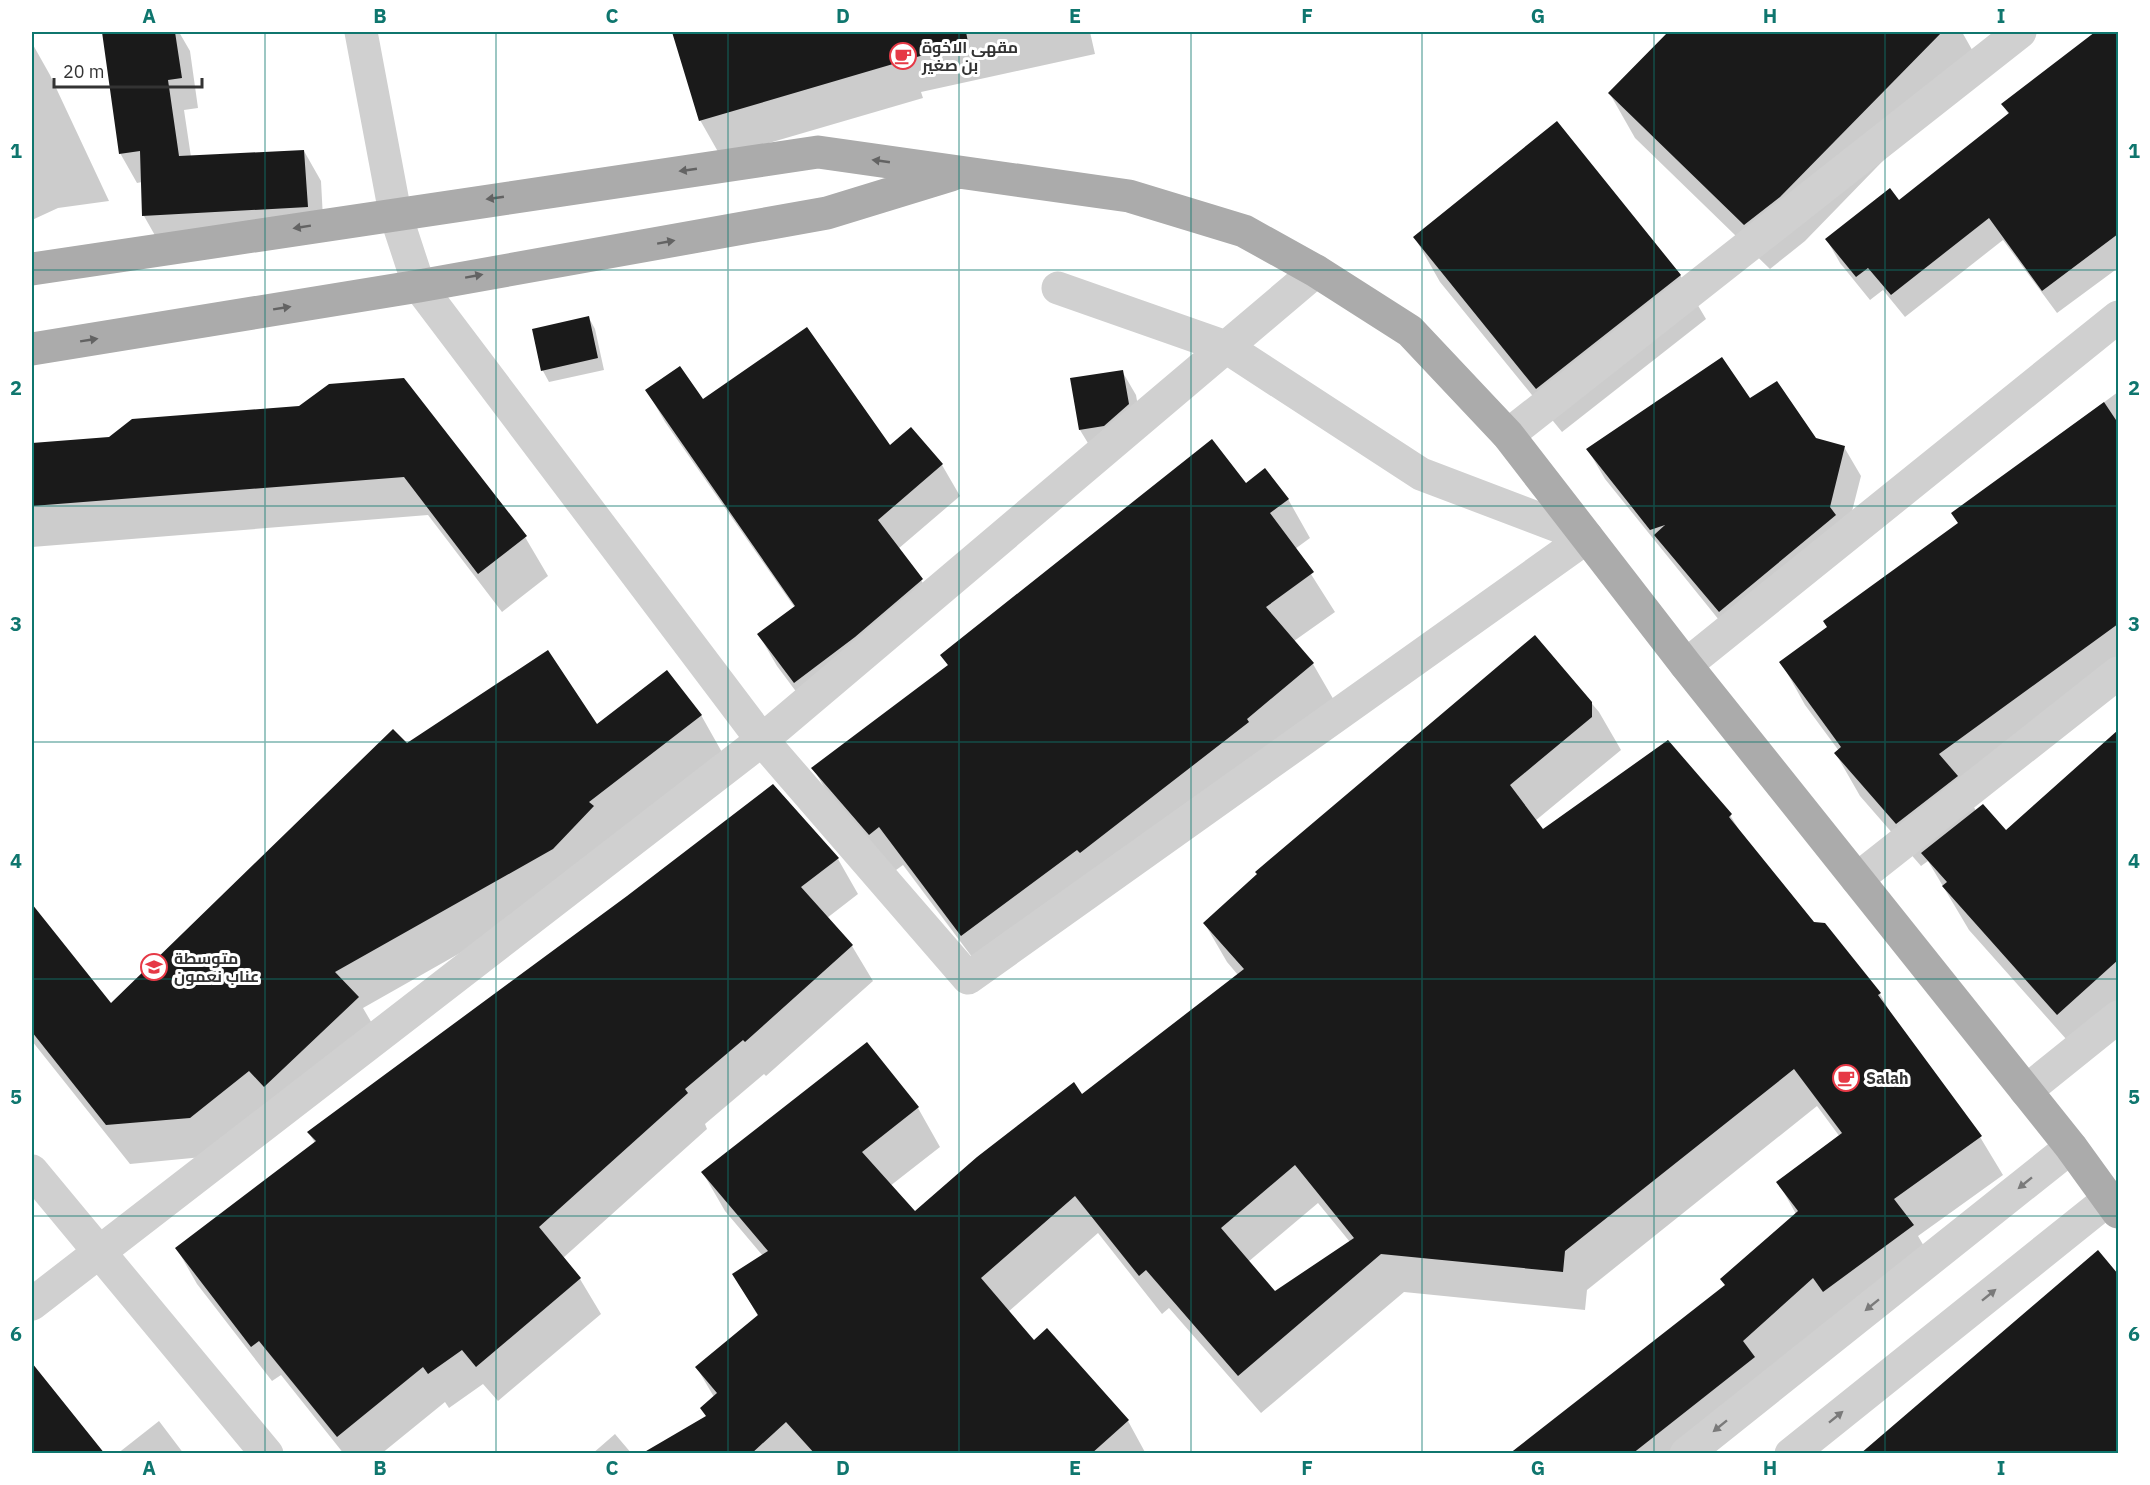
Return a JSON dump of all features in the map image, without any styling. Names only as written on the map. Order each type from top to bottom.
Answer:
[{"type":"main road","points":[[32,269],[395,213],[818,152],[1129,196],[1244,231],[1316,271],[1410,331],[1508,435],[1686,665],[2071,1147],[2114,1205]]},
{"type":"main road","points":[[32,349],[419,286],[827,213],[960,172]]},
{"type":"street","points":[[361,32],[395,213],[419,286],[762,740],[968,978],[1587,537]]},
{"type":"street","points":[[1508,435],[2020,32]]},
{"type":"street","points":[[32,1304],[762,740],[1316,271]]},
{"type":"street","points":[[1058,288],[1226,347],[1421,474],[1587,537]]},
{"type":"street","points":[[1686,665],[2118,317]]},
{"type":"street","points":[[1857,879],[2118,673]]},
{"type":"street","points":[[2026,1091],[2118,1017]]},
{"type":"street","points":[[1686,1454],[2071,1147]]},
{"type":"street","points":[[32,1171],[98,1254],[267,1454]]},
{"type":"street","points":[[1791,1454],[2114,1205]]},
{"type":"building","points":[[102,32],[175,32],[182,78],[168,80],[179,156],[304,150],[308,207],[142,216],[140,151],[119,154]]},
{"type":"building","points":[[672,32],[966,32],[968,42],[699,121]]},
{"type":"building","points":[[1668,32],[1942,32],[1780,197],[1744,225],[1608,93]]},
{"type":"building","points":[[2095,32],[2118,32],[2118,234],[2042,291],[1989,218],[1891,295],[1868,268],[1856,277],[1825,239],[1890,188],[1899,200],[2009,113],[2001,104]]},
{"type":"building","points":[[1557,121],[1681,275],[1536,389],[1413,237]]},
{"type":"building","points":[[589,316],[598,358],[541,371],[532,329]]},
{"type":"building","points":[[807,327],[890,445],[911,427],[943,464],[878,520],[923,579],[855,637],[794,683],[757,634],[795,606],[645,390],[680,366],[703,399]]},
{"type":"building","points":[[1722,357],[1750,398],[1777,381],[1816,438],[1845,446],[1830,507],[1836,515],[1719,612],[1654,535],[1665,525],[1650,530],[1586,449]]},
{"type":"building","points":[[1123,370],[1129,404],[1104,426],[1079,430],[1070,378]]},
{"type":"building","points":[[404,378],[527,536],[478,574],[404,477],[32,506],[32,443],[109,437],[132,419],[299,406],[329,384]]},
{"type":"building","points":[[2104,402],[2118,423],[2118,624],[1939,754],[1958,776],[1896,824],[1834,753],[1841,747],[1779,662],[1827,627],[1823,621],[1958,523],[1951,513]]},
{"type":"building","points":[[1212,439],[1246,483],[1265,468],[1289,499],[1270,513],[1314,572],[1266,607],[1314,663],[1247,719],[1249,722],[1080,853],[1077,850],[961,936],[879,827],[869,835],[811,768],[948,665],[940,655]]},
{"type":"building","points":[[1535,635],[1592,702],[1592,717],[1510,785],[1543,829],[1668,740],[1732,814],[1729,817],[1814,922],[1825,923],[1881,993],[1878,995],[1982,1136],[1894,1199],[1914,1225],[1823,1292],[1813,1278],[1743,1341],[1755,1357],[1632,1454],[1509,1454],[1725,1285],[1720,1279],[1798,1211],[1776,1182],[1842,1133],[1794,1069],[1565,1251],[1563,1272],[1381,1254],[1238,1376],[1146,1270],[1139,1276],[1075,1196],[981,1278],[1034,1340],[1047,1328],[1129,1420],[1091,1454],[815,1454],[786,1422],[751,1454],[641,1454],[706,1416],[700,1408],[717,1393],[695,1367],[758,1315],[732,1274],[768,1251],[701,1172],[867,1042],[919,1107],[862,1152],[915,1211],[977,1157],[1074,1082],[1082,1094],[1244,969],[1203,923],[1257,874],[1255,872]],"holes":[[[1295,1165],[1354,1238],[1275,1291],[1221,1228]]]},
{"type":"building","points":[[548,650],[597,724],[667,670],[702,715],[589,802],[594,806],[553,849],[335,972],[359,997],[264,1087],[249,1071],[190,1118],[106,1125],[32,1032],[32,904],[111,1003],[393,729],[407,743]]},
{"type":"building","points":[[2118,730],[2118,960],[2057,1015],[1942,886],[1947,882],[1921,853],[1983,804],[2006,830]]},
{"type":"building","points":[[773,784],[839,858],[801,887],[853,945],[745,1042],[743,1040],[685,1089],[688,1093],[539,1227],[581,1278],[476,1367],[462,1350],[428,1374],[423,1367],[337,1437],[259,1341],[251,1347],[175,1248],[316,1141],[307,1132],[627,896]]},
{"type":"building","points":[[2098,1250],[2118,1274],[2118,1454],[1860,1454]]},
{"type":"building","points":[[32,1363],[105,1454],[32,1454]]},
{"type":"place","name":"مقهی الاخوة بن صغير","points":[[903,56]]},
{"type":"place","name":"متوسطة عناب نعمون","points":[[154,967]]},
{"type":"place","name":"Salah","points":[[1846,1078]]}]
